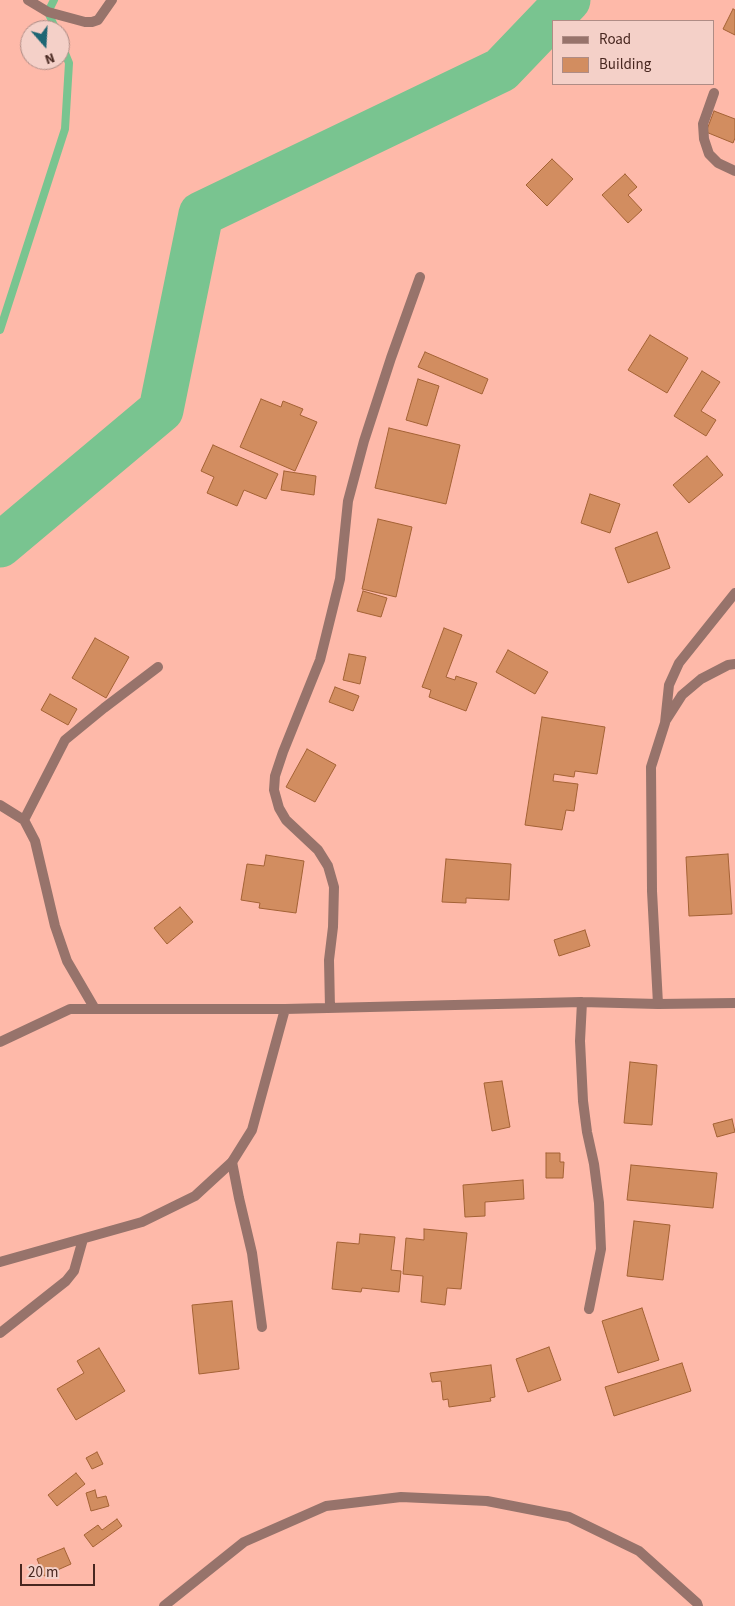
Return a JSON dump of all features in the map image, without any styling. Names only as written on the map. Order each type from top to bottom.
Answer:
[{"type":"street","points":[[28,0],[48,12],[85,22],[98,20],[112,0]]},
{"type":"street","points":[[714,93],[703,124],[704,139],[709,154],[718,163],[735,171]]},
{"type":"street","points":[[330,1008],[329,960],[333,927],[334,887],[328,866],[318,850],[286,820],[279,808],[274,790],[275,776],[320,660],[340,579],[348,501],[391,358],[420,277]]},
{"type":"street","points":[[658,1004],[652,891],[651,767],[665,723],[670,685],[679,663],[735,593]]},
{"type":"street","points":[[665,723],[682,695],[701,679],[728,665],[735,664]]},
{"type":"street","points":[[24,820],[65,740],[158,667]]},
{"type":"street","points":[[0,806],[24,820],[35,840],[55,926],[67,960],[96,1009]]},
{"type":"street","points":[[582,1002],[580,1041],[583,1101],[599,1203],[601,1249],[589,1308]]},
{"type":"street","points":[[0,1042],[70,1009],[285,1009],[582,1002],[658,1004],[735,1003]]},
{"type":"street","points":[[0,1262],[142,1222],[195,1196],[232,1162],[252,1130],[285,1009]]},
{"type":"street","points":[[232,1162],[252,1253],[262,1327]]},
{"type":"street","points":[[0,1333],[66,1281],[74,1271],[83,1239]]},
{"type":"street","points":[[164,1606],[244,1542],[326,1506],[401,1497],[486,1501],[569,1517],[639,1551],[697,1603],[698,1606]]},
{"type":"building","points":[[733,9],[735,10],[735,35],[723,29]]},
{"type":"building","points":[[714,111],[735,119],[735,138],[733,143],[706,132]]},
{"type":"building","points":[[552,159],[573,179],[547,206],[526,185]]},
{"type":"building","points":[[625,174],[637,187],[628,195],[642,210],[628,223],[602,195]]},
{"type":"building","points":[[650,335],[688,358],[667,393],[628,370]]},
{"type":"building","points":[[425,352],[488,379],[482,394],[418,367]]},
{"type":"building","points":[[702,371],[720,382],[701,411],[716,420],[706,436],[674,416]]},
{"type":"building","points":[[418,379],[439,386],[427,426],[406,420]]},
{"type":"building","points":[[261,399],[281,407],[283,401],[303,409],[300,415],[317,422],[295,471],[240,447]]},
{"type":"building","points":[[389,428],[460,445],[446,504],[375,488]]},
{"type":"building","points":[[213,445],[278,474],[266,499],[244,490],[237,506],[207,493],[214,477],[201,471]]},
{"type":"building","points":[[707,456],[723,475],[689,503],[673,485]]},
{"type":"building","points":[[284,471],[316,476],[314,495],[281,490]]},
{"type":"building","points":[[590,494],[620,504],[610,533],[581,523]]},
{"type":"building","points":[[378,519],[412,527],[396,597],[362,589]]},
{"type":"building","points":[[657,532],[670,568],[628,583],[615,548]]},
{"type":"building","points":[[363,591],[387,598],[381,617],[357,611]]},
{"type":"building","points":[[444,628],[462,635],[446,677],[455,680],[456,676],[477,683],[466,711],[429,697],[431,690],[422,687]]},
{"type":"building","points":[[95,638],[129,657],[106,698],[72,678]]},
{"type":"building","points":[[508,650],[548,672],[535,694],[496,672]]},
{"type":"building","points":[[349,654],[366,657],[360,684],[343,680]]},
{"type":"building","points":[[335,687],[359,696],[353,711],[329,702]]},
{"type":"building","points":[[50,694],[77,709],[68,725],[41,710]]},
{"type":"building","points":[[542,717],[605,727],[597,774],[575,771],[574,777],[554,774],[553,781],[578,784],[574,811],[566,810],[562,830],[525,825]]},
{"type":"building","points":[[307,749],[336,765],[315,802],[286,787]]},
{"type":"building","points":[[728,854],[732,914],[689,916],[686,857]]},
{"type":"building","points":[[266,855],[304,861],[296,913],[259,908],[260,903],[241,900],[247,864],[264,866]]},
{"type":"building","points":[[446,859],[511,864],[509,900],[466,898],[466,903],[442,902]]},
{"type":"building","points":[[180,907],[193,922],[167,944],[154,928]]},
{"type":"building","points":[[585,930],[590,946],[559,956],[554,940]]},
{"type":"building","points":[[630,1062],[657,1065],[652,1125],[624,1123]]},
{"type":"building","points":[[502,1081],[510,1127],[492,1131],[484,1083]]},
{"type":"building","points":[[732,1119],[735,1132],[717,1137],[713,1124]]},
{"type":"building","points":[[546,1153],[560,1153],[560,1162],[564,1162],[563,1178],[546,1178]]},
{"type":"building","points":[[631,1165],[717,1173],[713,1208],[627,1200]]},
{"type":"building","points":[[523,1180],[524,1199],[485,1202],[485,1216],[465,1217],[463,1185]]},
{"type":"building","points":[[634,1221],[670,1225],[663,1280],[627,1276]]},
{"type":"building","points":[[424,1229],[467,1233],[461,1289],[447,1288],[445,1305],[421,1302],[423,1276],[403,1274],[406,1238],[424,1240]]},
{"type":"building","points":[[360,1234],[395,1237],[391,1270],[401,1271],[399,1292],[362,1288],[361,1292],[332,1289],[337,1242],[359,1244]]},
{"type":"building","points":[[232,1301],[239,1369],[199,1374],[192,1305]]},
{"type":"building","points":[[642,1308],[659,1360],[618,1373],[602,1321]]},
{"type":"building","points":[[549,1347],[561,1380],[528,1392],[516,1359]]},
{"type":"building","points":[[99,1348],[125,1391],[76,1420],[57,1389],[84,1373],[77,1361]]},
{"type":"building","points":[[682,1363],[691,1391],[614,1416],[605,1387]]},
{"type":"building","points":[[491,1365],[495,1397],[490,1398],[491,1401],[449,1407],[448,1399],[443,1400],[441,1381],[432,1382],[430,1373]]},
{"type":"building","points":[[97,1452],[103,1464],[92,1469],[86,1458]]},
{"type":"building","points":[[76,1473],[85,1484],[57,1506],[48,1495]]},
{"type":"building","points":[[95,1490],[97,1498],[106,1496],[109,1506],[91,1511],[86,1493]]},
{"type":"building","points":[[117,1519],[122,1526],[93,1547],[84,1535],[98,1525],[102,1530]]},
{"type":"building","points":[[64,1548],[71,1564],[44,1576],[37,1559]]},
{"type":"waterway","points":[[52,20],[48,12],[54,0]]},
{"type":"waterway","points":[[0,545],[161,410],[201,214],[501,70],[568,0]]},
{"type":"waterway","points":[[0,330],[65,129],[69,70]]}]
